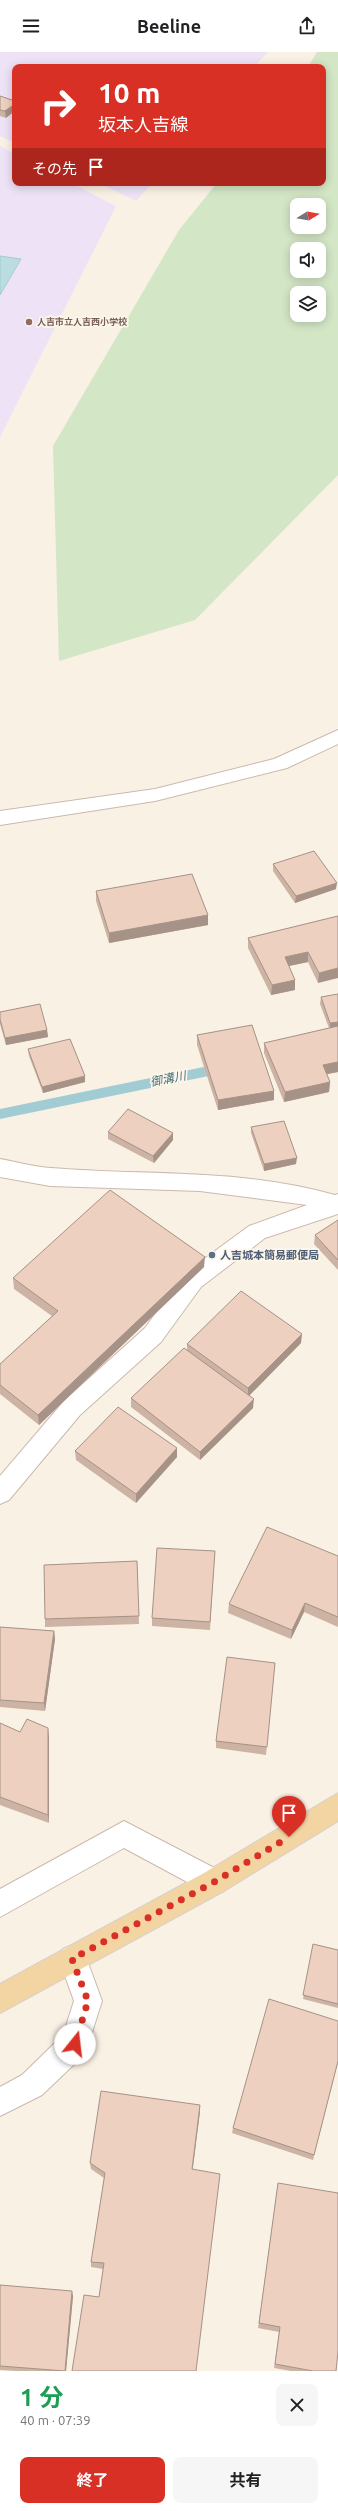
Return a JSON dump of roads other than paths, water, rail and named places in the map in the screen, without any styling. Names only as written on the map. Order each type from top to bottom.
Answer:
[{"type":"main road","points":[[0,1999],[214,1882],[338,1806]]},
{"type":"street","points":[[0,818],[163,794],[280,764],[338,736]]},
{"type":"street","points":[[0,1168],[50,1176],[200,1182],[303,1195],[337,1204]]},
{"type":"street","points":[[0,1493],[72,1408],[153,1335],[193,1280],[256,1232],[337,1204]]},
{"type":"street","points":[[0,1904],[124,1834],[214,1882]]},
{"type":"street","points":[[0,2102],[32,2085],[75,2044],[88,2001],[72,1959]]},
{"type":"water","points":[[0,256],[21,259],[0,295]]},
{"type":"waterway","name":"御溝川","points":[[0,1114],[223,1068]]},
{"type":"place","name":"人吉市立人吉西小学校","points":[[29,322]]},
{"type":"place","name":"人吉城本簡易郵便局","points":[[212,1255]]}]
